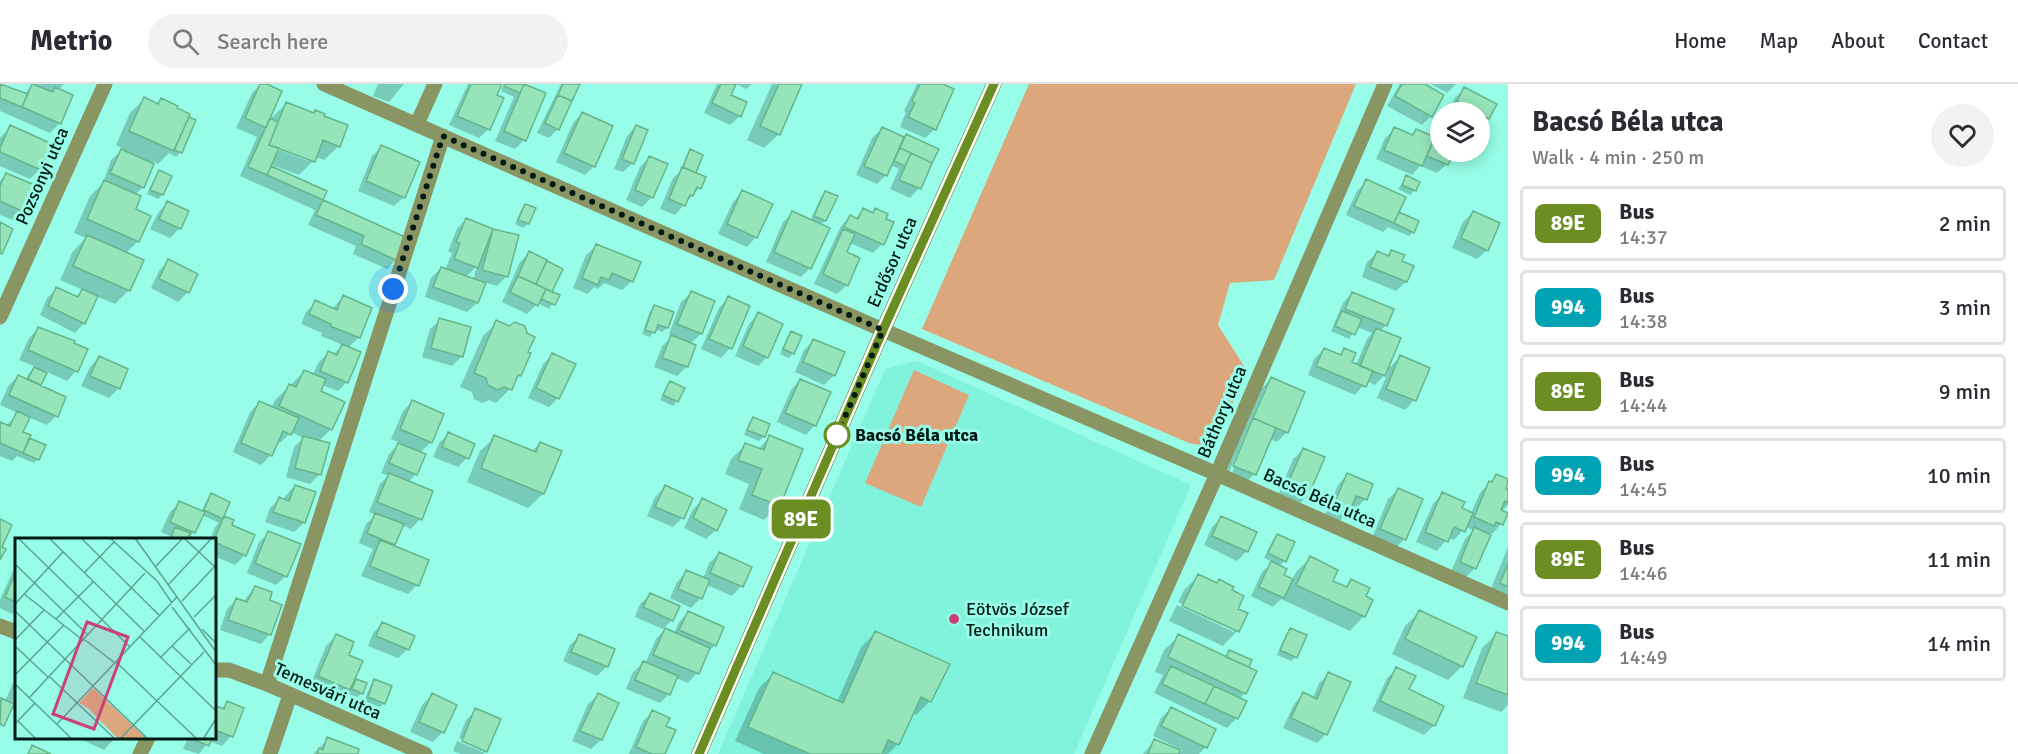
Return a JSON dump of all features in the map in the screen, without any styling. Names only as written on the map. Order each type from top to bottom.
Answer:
[{"type":"street","name":"Pozsonyi utca","points":[[0,317],[105,84]]},
{"type":"street","name":"Bacsó Béla utca","points":[[324,84],[1508,603]]},
{"type":"street","points":[[417,124],[435,84]]},
{"type":"street","name":"Erdősor utca","points":[[699,754],[883,330],[994,84]]},
{"type":"street","name":"Báthory utca","points":[[1092,754],[1217,474],[1385,84]]},
{"type":"street","points":[[267,684],[443,136]]},
{"type":"street","points":[[0,626],[15,632]]},
{"type":"street","name":"Temesvári utca","points":[[216,670],[229,670],[267,684],[425,754]]},
{"type":"street","points":[[270,754],[290,695]]},
{"type":"street","points":[[140,754],[148,739]]},
{"type":"shaded area","points":[[1029,84],[1356,84],[1274,280],[1230,283],[1218,325],[1246,369],[1215,448],[1189,443],[922,329]]},
{"type":"shaded area","name":"Eötvös József Technikum","points":[[917,361],[1191,485],[1074,754],[718,754],[885,369]]},
{"type":"shaded area","points":[[914,370],[969,395],[921,507],[865,483]]},
{"type":"building","points":[[0,84],[28,94],[22,107],[0,98]]},
{"type":"building","points":[[32,84],[53,92],[55,87],[73,95],[61,124],[22,107]]},
{"type":"building","points":[[260,84],[267,84],[282,91],[266,128],[245,118]]},
{"type":"building","points":[[471,84],[502,84],[497,95],[504,98],[490,130],[457,116]]},
{"type":"building","points":[[505,84],[524,84],[520,93],[504,86]]},
{"type":"building","points":[[524,84],[546,93],[526,141],[504,131]]},
{"type":"building","points":[[563,84],[580,84],[572,101],[558,95]]},
{"type":"building","points":[[721,84],[736,84],[731,95],[747,102],[741,117],[712,103]]},
{"type":"building","points":[[779,84],[802,84],[780,135],[760,126]]},
{"type":"building","points":[[920,84],[943,84],[954,89],[936,130],[908,117]]},
{"type":"building","points":[[1402,84],[1425,84],[1444,95],[1440,102],[1430,102],[1430,116],[1395,96]]},
{"type":"building","points":[[1464,87],[1497,104],[1490,117],[1490,102],[1457,101]]},
{"type":"building","points":[[558,95],[572,101],[559,130],[545,123]]},
{"type":"building","points":[[144,97],[158,104],[161,98],[190,114],[174,151],[129,131]]},
{"type":"building","points":[[286,102],[314,113],[315,110],[348,125],[340,147],[323,140],[315,162],[269,145]]},
{"type":"building","points":[[582,112],[613,126],[595,167],[564,153]]},
{"type":"building","points":[[189,117],[196,120],[182,153],[174,150]]},
{"type":"building","points":[[270,118],[278,122],[269,145],[279,148],[267,175],[248,167]]},
{"type":"building","points":[[10,125],[52,144],[41,170],[0,152]]},
{"type":"building","points":[[636,125],[648,130],[634,164],[622,159]]},
{"type":"building","points":[[882,127],[904,137],[887,176],[864,166]]},
{"type":"building","points":[[1394,127],[1413,135],[1416,129],[1430,135],[1430,148],[1422,166],[1384,150]]},
{"type":"building","points":[[906,134],[939,149],[932,163],[900,148]]},
{"type":"building","points":[[381,145],[420,162],[405,198],[366,181]]},
{"type":"building","points":[[900,148],[911,153],[905,166],[894,161]]},
{"type":"building","points":[[121,149],[154,164],[144,188],[110,173]]},
{"type":"building","points":[[690,149],[703,155],[696,173],[683,167]]},
{"type":"building","points":[[911,153],[932,163],[921,189],[899,180]]},
{"type":"building","points":[[649,156],[668,164],[653,198],[635,190]]},
{"type":"building","points":[[271,166],[327,191],[323,200],[267,175]]},
{"type":"building","points":[[682,167],[706,177],[701,189],[697,187],[685,206],[669,199]]},
{"type":"building","points":[[159,170],[172,176],[163,195],[150,190]]},
{"type":"building","points":[[6,173],[37,186],[26,213],[0,201],[0,186]]},
{"type":"building","points":[[1406,175],[1420,182],[1416,191],[1402,185]]},
{"type":"building","points":[[1366,179],[1406,197],[1394,223],[1354,206]]},
{"type":"building","points":[[104,180],[141,196],[136,209],[151,216],[139,242],[87,219]]},
{"type":"building","points":[[742,190],[773,204],[757,238],[727,224]]},
{"type":"building","points":[[825,191],[838,196],[826,221],[814,216]]},
{"type":"building","points":[[323,200],[405,237],[398,261],[361,244],[364,236],[316,215]]},
{"type":"building","points":[[167,201],[189,211],[181,229],[159,219]]},
{"type":"building","points":[[525,204],[536,208],[529,224],[518,220]]},
{"type":"building","points":[[863,208],[873,213],[875,208],[888,214],[886,219],[894,222],[884,245],[844,227],[850,215],[858,219]]},
{"type":"building","points":[[792,211],[830,228],[811,269],[774,252]]},
{"type":"building","points":[[1473,211],[1500,223],[1488,251],[1461,238]]},
{"type":"building","points":[[1399,212],[1419,221],[1414,233],[1394,223]]},
{"type":"building","points":[[466,218],[493,229],[478,268],[454,259],[460,243],[456,242]]},
{"type":"building","points":[[0,222],[13,229],[2,254],[0,253]]},
{"type":"building","points":[[493,229],[519,235],[508,277],[482,270]]},
{"type":"building","points":[[843,229],[855,234],[847,252],[860,258],[848,286],[823,274]]},
{"type":"building","points":[[87,235],[144,260],[130,291],[73,266]]},
{"type":"building","points":[[596,244],[641,262],[633,282],[612,273],[609,280],[601,277],[598,285],[582,278]]},
{"type":"building","points":[[1391,250],[1405,255],[1402,261],[1414,266],[1407,282],[1370,267],[1377,251],[1389,256]]},
{"type":"building","points":[[529,251],[547,260],[536,284],[518,276]]},
{"type":"building","points":[[168,259],[198,274],[189,293],[159,279]]},
{"type":"building","points":[[547,261],[563,269],[552,292],[536,284]]},
{"type":"building","points":[[441,267],[486,283],[478,303],[433,287]]},
{"type":"building","points":[[518,276],[546,289],[538,306],[510,292]]},
{"type":"building","points":[[56,287],[78,297],[82,289],[98,296],[85,324],[48,306]]},
{"type":"building","points":[[546,289],[560,295],[555,305],[541,299]]},
{"type":"building","points":[[691,291],[715,301],[702,334],[677,324]]},
{"type":"building","points":[[1352,292],[1394,309],[1387,326],[1345,309]]},
{"type":"building","points":[[343,295],[372,308],[360,338],[330,326],[331,324],[309,314],[315,300],[337,310]]},
{"type":"building","points":[[728,296],[750,306],[732,349],[709,339]]},
{"type":"building","points":[[654,305],[674,312],[668,328],[658,325],[655,333],[645,330]]},
{"type":"building","points":[[1342,311],[1362,319],[1355,335],[1335,326]]},
{"type":"building","points":[[758,312],[783,324],[768,358],[743,346]]},
{"type":"building","points":[[439,318],[471,327],[463,357],[431,348]]},
{"type":"building","points":[[496,320],[509,326],[515,322],[525,326],[527,333],[535,337],[528,352],[531,353],[512,390],[504,387],[497,390],[488,385],[486,378],[474,373]]},
{"type":"building","points":[[38,327],[75,341],[74,343],[88,349],[78,372],[28,350]]},
{"type":"building","points":[[1376,328],[1401,338],[1385,376],[1360,366]]},
{"type":"building","points":[[791,331],[802,336],[794,354],[783,349]]},
{"type":"building","points":[[671,335],[696,345],[688,367],[662,358]]},
{"type":"building","points":[[813,339],[845,352],[835,376],[803,362]]},
{"type":"building","points":[[342,344],[361,352],[348,383],[320,371],[328,351],[337,355]]},
{"type":"building","points":[[1324,348],[1341,355],[1344,348],[1356,353],[1352,362],[1373,371],[1366,387],[1316,366]]},
{"type":"building","points":[[552,353],[576,364],[559,399],[536,388]]},
{"type":"building","points":[[1400,355],[1430,368],[1416,401],[1386,389]]},
{"type":"building","points":[[99,356],[128,369],[120,389],[90,376]]},
{"type":"building","points":[[34,367],[47,373],[41,385],[28,379]]},
{"type":"building","points":[[304,370],[326,379],[321,391],[345,402],[332,430],[279,406],[289,384],[296,387]]},
{"type":"building","points":[[18,375],[66,397],[58,417],[9,395]]},
{"type":"building","points":[[1271,377],[1305,392],[1288,433],[1253,418]]},
{"type":"building","points":[[800,379],[831,392],[816,426],[785,413]]},
{"type":"building","points":[[670,381],[685,388],[678,402],[663,395]]},
{"type":"building","points":[[412,400],[444,414],[432,443],[400,429]]},
{"type":"building","points":[[259,401],[299,418],[291,435],[283,431],[272,456],[241,443]]},
{"type":"building","points":[[17,411],[30,417],[23,432],[31,435],[23,453],[0,443],[0,422],[10,426]]},
{"type":"building","points":[[753,417],[770,424],[765,437],[747,430]]},
{"type":"building","points":[[1253,418],[1276,428],[1256,475],[1233,466]]},
{"type":"building","points":[[448,432],[475,444],[469,459],[442,447]]},
{"type":"building","points":[[494,435],[536,452],[540,442],[562,451],[544,494],[481,468]]},
{"type":"building","points":[[769,435],[803,449],[780,506],[752,495],[762,469],[738,460],[745,443],[764,450]]},
{"type":"building","points":[[303,436],[330,443],[321,475],[295,468]]},
{"type":"building","points":[[29,438],[46,445],[39,460],[23,453]]},
{"type":"building","points":[[398,443],[426,454],[417,475],[389,463]]},
{"type":"building","points":[[1303,448],[1325,457],[1308,497],[1286,488]]},
{"type":"building","points":[[389,473],[433,491],[422,520],[377,502]]},
{"type":"building","points":[[1347,473],[1373,484],[1367,500],[1356,496],[1349,514],[1333,507]]},
{"type":"building","points":[[1496,474],[1508,479],[1506,489],[1508,489],[1508,503],[1505,501],[1501,510],[1508,513],[1503,525],[1496,522],[1494,526],[1474,517],[1489,481],[1492,482]]},
{"type":"building","points":[[295,485],[316,492],[305,523],[273,512],[279,497],[289,501]]},
{"type":"building","points":[[665,485],[693,498],[684,519],[655,507]]},
{"type":"building","points":[[1398,488],[1423,499],[1406,540],[1380,529]]},
{"type":"building","points":[[1442,492],[1465,502],[1462,508],[1473,513],[1465,532],[1454,527],[1448,542],[1425,532]]},
{"type":"building","points":[[211,493],[230,502],[223,519],[204,510]]},
{"type":"building","points":[[702,498],[727,510],[717,531],[693,518]]},
{"type":"building","points":[[179,501],[205,512],[195,533],[170,522]]},
{"type":"building","points":[[375,513],[404,524],[395,545],[367,533]]},
{"type":"building","points":[[224,516],[234,520],[232,525],[255,535],[246,556],[216,543],[215,538]]},
{"type":"building","points":[[1221,516],[1257,532],[1248,552],[1212,536]]},
{"type":"building","points":[[0,519],[12,525],[2,547],[6,549],[0,560]]},
{"type":"building","points":[[175,527],[190,533],[188,538],[171,538]]},
{"type":"building","points":[[1474,527],[1491,535],[1476,569],[1460,562]]},
{"type":"building","points":[[268,531],[301,544],[287,577],[255,563]]},
{"type":"building","points":[[1277,534],[1295,542],[1286,562],[1268,553]]},
{"type":"building","points":[[380,540],[429,560],[419,586],[370,566]]},
{"type":"building","points":[[719,552],[752,567],[743,587],[710,573]]},
{"type":"building","points":[[1310,556],[1338,570],[1333,581],[1347,587],[1351,579],[1370,588],[1366,596],[1373,600],[1365,617],[1296,585]]},
{"type":"building","points":[[1271,561],[1287,569],[1284,575],[1293,579],[1284,598],[1259,587]]},
{"type":"building","points":[[1508,564],[1508,587],[1500,583]]},
{"type":"building","points":[[686,570],[710,580],[702,599],[678,589]]},
{"type":"building","points":[[15,574],[15,602],[5,597]]},
{"type":"building","points":[[1198,574],[1217,583],[1219,579],[1234,587],[1232,590],[1244,596],[1238,609],[1248,613],[1239,632],[1182,606]]},
{"type":"building","points":[[255,586],[272,592],[270,600],[282,605],[271,635],[228,620],[236,598],[247,602]]},
{"type":"building","points":[[650,593],[680,606],[673,621],[643,607]]},
{"type":"building","points":[[1419,610],[1477,637],[1463,667],[1405,639]]},
{"type":"building","points":[[688,611],[724,627],[716,646],[679,630]]},
{"type":"building","points":[[382,622],[415,636],[409,650],[376,636]]},
{"type":"building","points":[[665,628],[710,648],[699,674],[653,655]]},
{"type":"building","points":[[1290,628],[1307,635],[1297,658],[1280,650]]},
{"type":"building","points":[[875,631],[950,664],[931,702],[921,697],[899,745],[888,740],[882,754],[810,754],[748,727],[773,672],[843,703]]},
{"type":"building","points":[[1496,632],[1508,636],[1508,695],[1476,683]]},
{"type":"building","points":[[336,634],[354,642],[349,655],[363,661],[350,690],[318,676]]},
{"type":"building","points":[[579,634],[615,649],[608,667],[571,652]]},
{"type":"building","points":[[1178,634],[1257,671],[1246,694],[1168,657]]},
{"type":"building","points":[[1229,650],[1252,660],[1249,667],[1226,657]]},
{"type":"building","points":[[643,661],[678,676],[670,695],[635,680]]},
{"type":"building","points":[[1171,666],[1214,686],[1205,704],[1162,684]]},
{"type":"building","points":[[1396,667],[1416,676],[1409,689],[1444,706],[1435,726],[1380,701]]},
{"type":"building","points":[[1328,672],[1351,682],[1327,735],[1291,718],[1303,692],[1317,699]]},
{"type":"building","points":[[356,679],[367,683],[363,694],[352,689]]},
{"type":"building","points":[[374,679],[392,686],[385,704],[368,697]]},
{"type":"building","points":[[1214,686],[1247,701],[1238,719],[1205,704]]},
{"type":"building","points":[[432,693],[457,705],[444,733],[419,722]]},
{"type":"building","points":[[598,693],[619,703],[602,740],[580,731]]},
{"type":"building","points":[[1,698],[14,704],[4,726],[0,724]]},
{"type":"building","points":[[227,701],[244,708],[233,737],[216,730],[216,706],[224,709]]},
{"type":"building","points":[[1171,707],[1216,729],[1207,748],[1161,726]]},
{"type":"building","points":[[475,708],[501,719],[487,752],[462,741]]},
{"type":"building","points":[[652,710],[670,718],[666,726],[676,730],[665,754],[652,754],[636,747]]},
{"type":"building","points":[[327,737],[359,749],[358,754],[317,754],[319,748],[323,750]]},
{"type":"building","points":[[192,739],[212,739],[209,746]]},
{"type":"building","points":[[1154,739],[1180,750],[1179,754],[1148,754]]},
{"type":"building","points":[[32,745],[51,754],[28,754]]},
{"type":"bus line","name":"89E","points":[[699,754],[883,330],[994,84]]},
{"type":"place","name":"Bacsó Béla utca","points":[[837,435]]},
{"type":"place","name":"Eötvös József Technikum","points":[[954,619]]},
{"type":"route","points":[[393,289],[443,136],[883,330],[837,435]]}]
